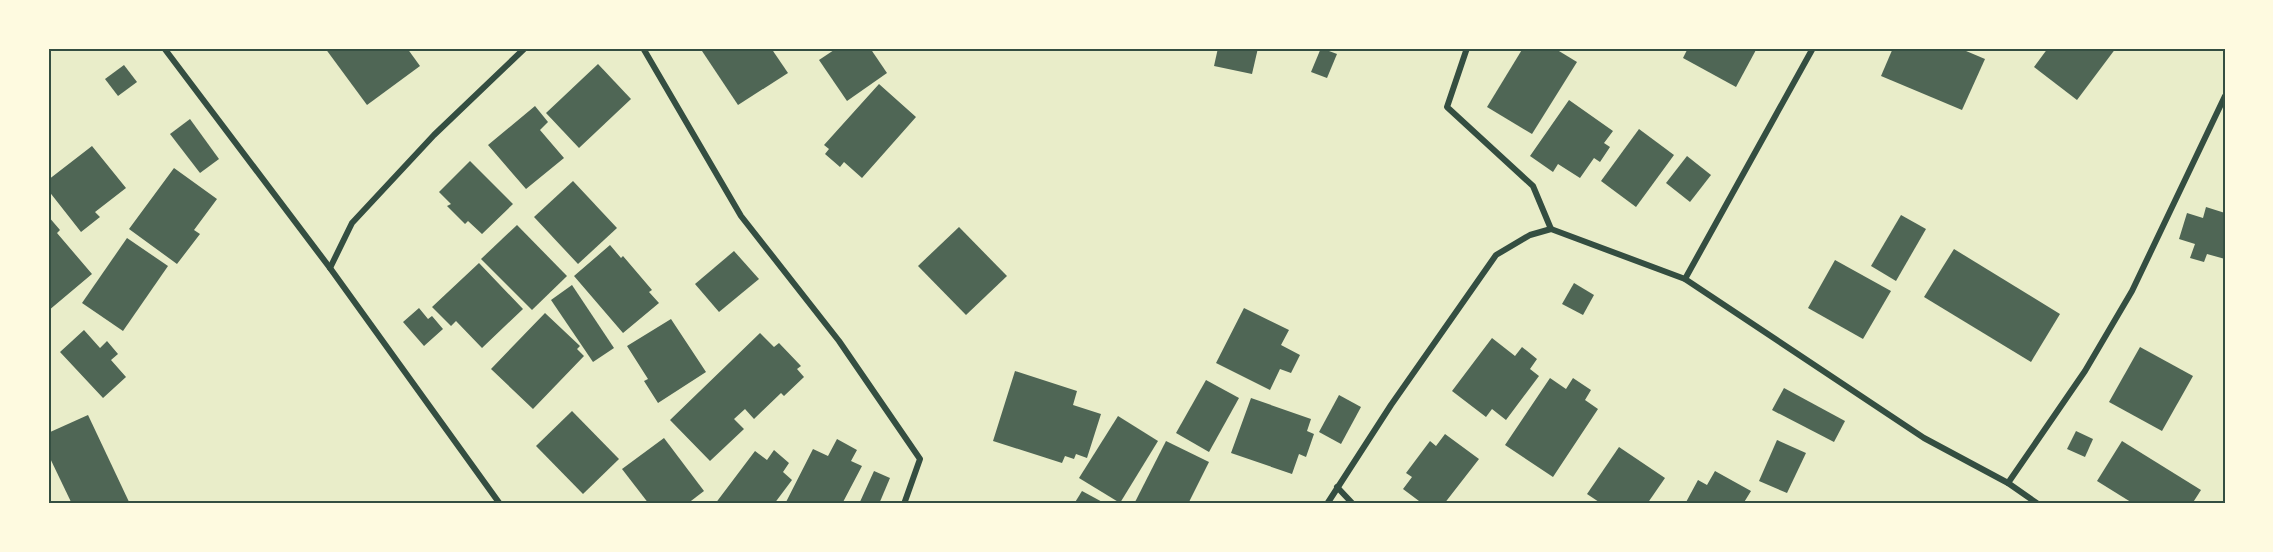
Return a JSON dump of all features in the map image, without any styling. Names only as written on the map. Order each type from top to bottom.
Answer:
[{"type":"street","points":[[164,48],[330,268],[500,504]]},
{"type":"street","points":[[330,268],[352,223],[434,135],[525,48]]},
{"type":"street","points":[[643,48],[647,59],[741,216],[839,341],[920,459],[904,504]]},
{"type":"street","points":[[1467,48],[1447,106],[1533,186],[1551,229]]},
{"type":"street","points":[[1684,279],[1813,48]]},
{"type":"street","points":[[2008,483],[2085,371],[2132,291],[2225,96]]},
{"type":"street","points":[[1327,504],[1391,405],[1496,255],[1530,235],[1551,229],[1684,279],[1924,438],[2008,483],[2038,504]]},
{"type":"street","points":[[1337,487],[1353,504]]},
{"type":"building","points":[[325,48],[407,48],[420,66],[367,105]]},
{"type":"building","points":[[700,48],[771,48],[788,73],[738,105]]},
{"type":"building","points":[[837,48],[870,48],[887,73],[847,101],[819,60]]},
{"type":"building","points":[[1218,48],[1258,48],[1252,74],[1214,66]]},
{"type":"building","points":[[1321,48],[1337,54],[1327,78],[1311,72]]},
{"type":"building","points":[[1523,48],[1554,48],[1577,62],[1532,134],[1487,107]]},
{"type":"building","points":[[1688,48],[1757,48],[1736,87],[1683,58]]},
{"type":"building","points":[[1893,48],[1959,48],[1985,59],[1962,110],[1881,76]]},
{"type":"building","points":[[2048,48],[2116,48],[2077,100],[2034,67]]},
{"type":"building","points":[[598,64],[631,99],[579,148],[546,113]]},
{"type":"building","points":[[124,65],[137,82],[118,96],[105,79]]},
{"type":"building","points":[[879,84],[916,117],[862,178],[844,162],[840,167],[825,154],[829,149],[824,145]]},
{"type":"building","points":[[1569,100],[1613,131],[1604,143],[1610,147],[1600,162],[1594,158],[1580,178],[1558,164],[1553,172],[1530,156]]},
{"type":"building","points":[[535,106],[548,122],[540,130],[564,158],[526,189],[488,145]]},
{"type":"building","points":[[190,119],[219,159],[200,173],[170,134]]},
{"type":"building","points":[[1639,129],[1674,155],[1636,207],[1601,181]]},
{"type":"building","points":[[92,146],[126,188],[95,212],[100,217],[81,232],[48,190],[48,180]]},
{"type":"building","points":[[1687,156],[1711,175],[1690,202],[1666,183]]},
{"type":"building","points":[[470,161],[513,204],[482,234],[468,221],[465,224],[447,206],[451,204],[439,192]]},
{"type":"building","points":[[174,168],[217,199],[194,230],[200,234],[177,264],[129,229]]},
{"type":"building","points":[[573,181],[617,228],[578,264],[534,217]]},
{"type":"building","points":[[2206,207],[2225,213],[2225,259],[2207,254],[2204,262],[2190,258],[2195,244],[2179,239],[2187,213],[2203,218]]},
{"type":"building","points":[[1901,215],[1926,229],[1896,281],[1871,266]]},
{"type":"building","points":[[48,216],[60,230],[57,233],[92,274],[48,311]]},
{"type":"building","points":[[517,225],[567,276],[532,310],[481,259]]},
{"type":"building","points":[[959,227],[1007,276],[966,315],[918,266]]},
{"type":"building","points":[[127,238],[168,266],[123,331],[82,303]]},
{"type":"building","points":[[610,245],[621,258],[623,256],[652,290],[649,292],[659,303],[623,333],[574,276]]},
{"type":"building","points":[[1954,249],[2060,314],[2031,362],[1924,297]]},
{"type":"building","points":[[734,251],[759,279],[719,312],[695,284]]},
{"type":"building","points":[[1835,260],[1891,291],[1863,339],[1808,308]]},
{"type":"building","points":[[479,263],[523,309],[482,348],[456,321],[451,326],[432,307]]},
{"type":"building","points":[[1574,283],[1594,295],[1583,315],[1562,304]]},
{"type":"building","points":[[572,285],[614,348],[593,362],[551,300]]},
{"type":"building","points":[[419,308],[428,319],[432,316],[443,329],[424,346],[403,322]]},
{"type":"building","points":[[1244,308],[1289,330],[1281,345],[1300,355],[1291,373],[1280,369],[1270,390],[1216,363]]},
{"type":"building","points":[[545,313],[580,346],[577,349],[584,356],[533,409],[491,369]]},
{"type":"building","points":[[671,319],[706,372],[658,403],[644,381],[648,379],[627,346]]},
{"type":"building","points":[[84,330],[100,348],[107,341],[118,354],[111,360],[126,377],[103,398],[60,352]]},
{"type":"building","points":[[760,333],[774,347],[779,343],[801,366],[797,369],[804,377],[784,396],[781,393],[754,419],[745,409],[734,419],[744,429],[710,461],[670,420]]},
{"type":"building","points":[[1492,338],[1515,356],[1522,347],[1537,359],[1530,369],[1539,376],[1506,420],[1492,409],[1486,417],[1452,391]]},
{"type":"building","points":[[2140,347],[2193,376],[2162,431],[2109,402]]},
{"type":"building","points":[[1015,371],[1077,391],[1073,405],[1101,414],[1087,458],[1076,454],[1074,459],[1065,456],[1062,463],[993,441]]},
{"type":"building","points":[[1550,378],[1566,389],[1573,378],[1591,390],[1585,400],[1598,409],[1553,477],[1505,445]]},
{"type":"building","points":[[1206,380],[1239,398],[1209,452],[1176,433]]},
{"type":"building","points":[[1784,388],[1845,421],[1834,442],[1772,410]]},
{"type":"building","points":[[1339,395],[1361,407],[1341,444],[1319,432]]},
{"type":"building","points":[[1251,398],[1311,419],[1307,431],[1314,434],[1306,457],[1299,454],[1292,474],[1231,453]]},
{"type":"building","points":[[572,411],[619,459],[583,494],[536,446]]},
{"type":"building","points":[[88,415],[130,504],[72,504],[48,454],[48,433]]},
{"type":"building","points":[[1118,416],[1158,441],[1120,503],[1079,478]]},
{"type":"building","points":[[2076,431],[2093,439],[2085,457],[2067,449]]},
{"type":"building","points":[[1445,434],[1479,459],[1444,504],[1423,504],[1403,489],[1412,477],[1406,473],[1430,441],[1436,446]]},
{"type":"building","points":[[664,438],[704,491],[687,504],[649,504],[622,469]]},
{"type":"building","points":[[837,439],[857,450],[851,461],[862,466],[842,504],[785,504],[813,449],[828,456]]},
{"type":"building","points":[[1777,440],[1806,453],[1787,493],[1759,481]]},
{"type":"building","points":[[1166,441],[1209,462],[1188,504],[1134,504]]},
{"type":"building","points":[[2122,441],[2201,490],[2192,504],[2134,504],[2097,481]]},
{"type":"building","points":[[1619,447],[1665,478],[1647,504],[1602,504],[1587,494]]},
{"type":"building","points":[[774,450],[789,463],[783,472],[792,480],[774,504],[715,504],[755,451],[767,460]]},
{"type":"building","points":[[874,471],[890,478],[879,504],[859,504]]},
{"type":"building","points":[[1715,471],[1751,491],[1743,504],[1685,504],[1698,480],[1707,485]]},
{"type":"building","points":[[1082,491],[1106,504],[1074,504]]}]
